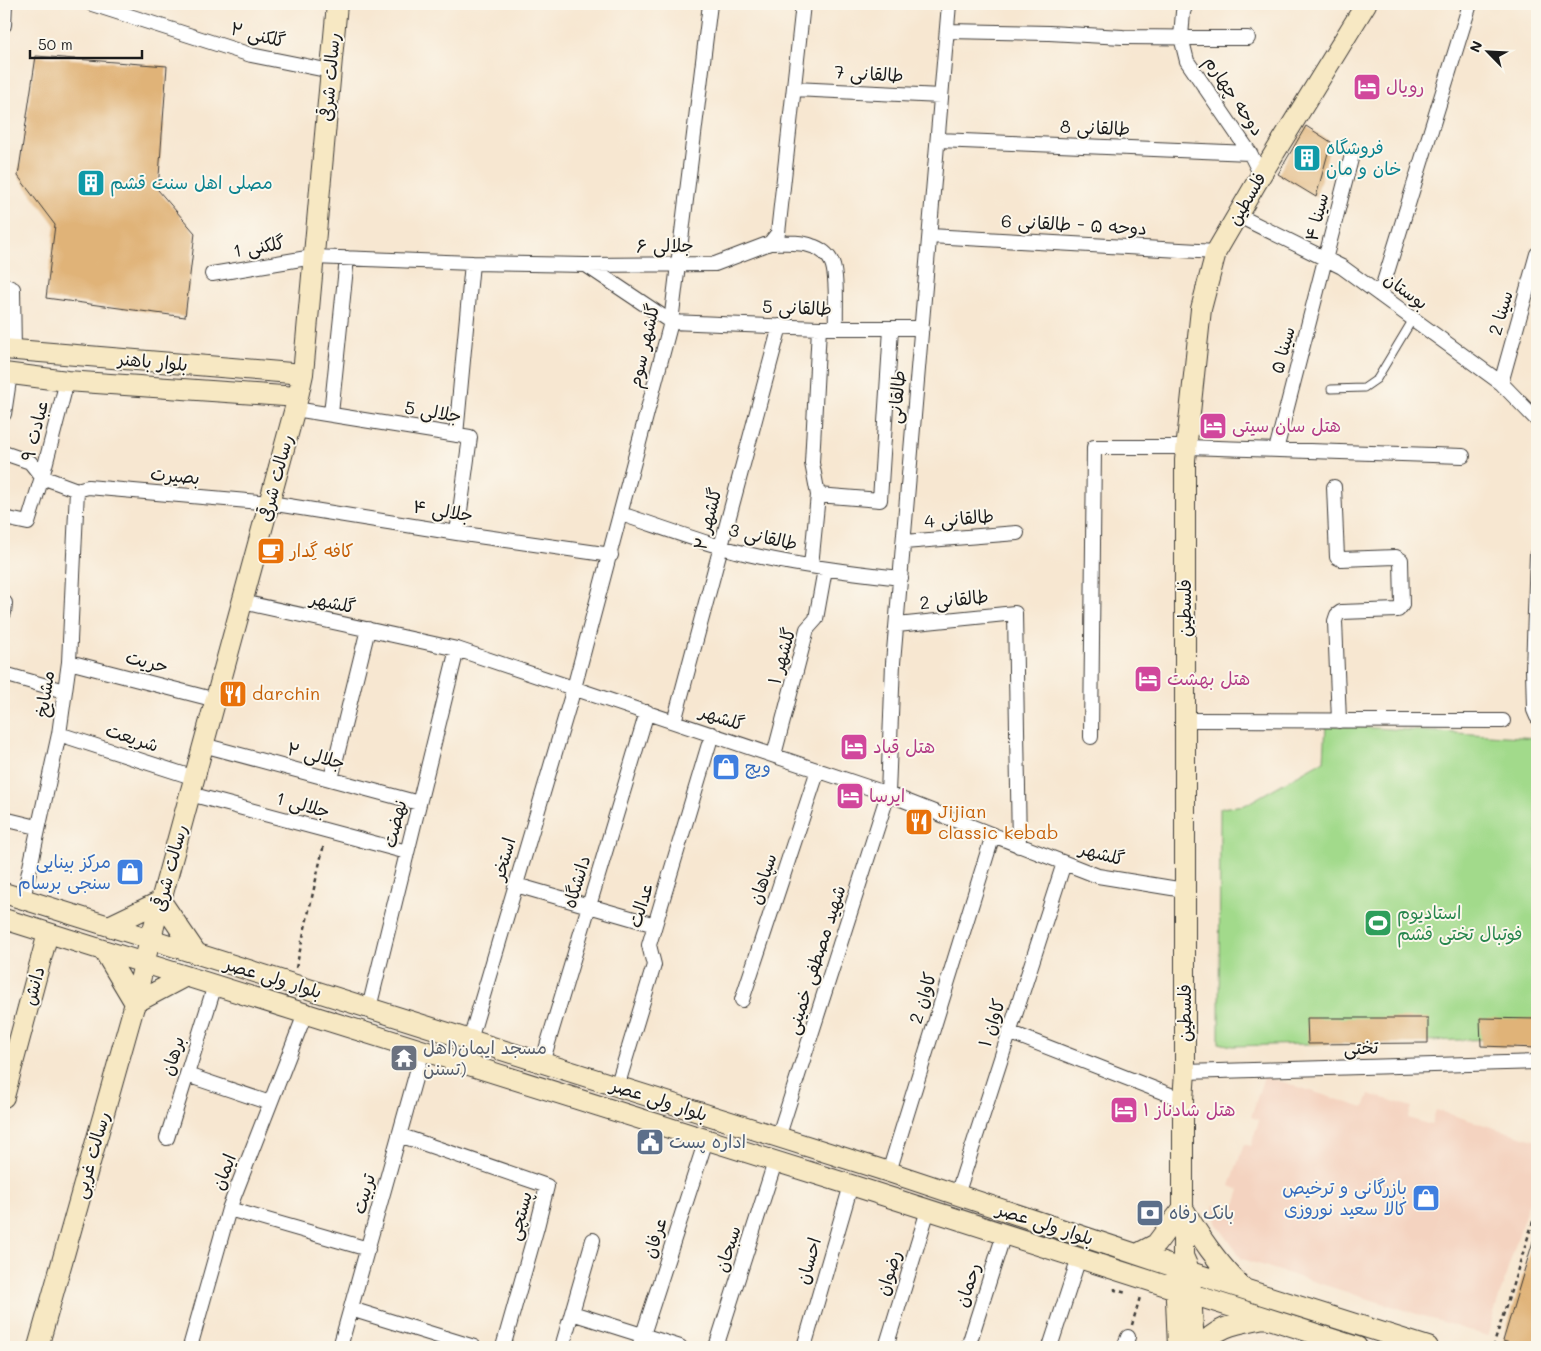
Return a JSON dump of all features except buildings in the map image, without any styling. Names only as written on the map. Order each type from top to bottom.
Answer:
[{"type":"main road","name":"رسالت شرقی","points":[[144,963],[270,503],[302,374],[337,4]]},
{"type":"main road","name":"فلسطین","points":[[1178,1347],[1183,1291],[1182,1100],[1185,1072],[1184,720],[1187,447],[1201,309],[1216,252],[1366,4]]},
{"type":"main road","name":"بلوار باهنر","points":[[9,350],[302,374]]},
{"type":"main road","name":"بلوار باهنر","points":[[7,374],[296,403]]},
{"type":"main road","name":"بلوار ولی عصر","points":[[13,896],[889,1172],[1137,1254],[1182,1265],[1244,1289],[1428,1347]]},
{"type":"main road","points":[[109,926],[161,901],[197,954]]},
{"type":"main road","name":"بلوار ولی عصر","points":[[4,919],[851,1185],[1357,1347]]},
{"type":"main road","name":"دانش","points":[[5,1087],[48,932]]},
{"type":"main road","points":[[104,951],[135,1003],[186,976]]},
{"type":"main road","name":"رسالت غربی","points":[[38,1347],[135,1003],[144,963]]},
{"type":"main road","points":[[1137,1254],[1156,1244],[1183,1208],[1205,1246],[1221,1266],[1244,1289]]},
{"type":"main road","name":"فلسطین","points":[[1183,1291],[1194,1347]]},
{"type":"main road","points":[[1200,1347],[1216,1331],[1234,1324],[1266,1318]]},
{"type":"street","points":[[4,25],[5,4]]},
{"type":"street","name":"گلکنی ۲","points":[[92,4],[250,55],[331,71]]},
{"type":"street","name":"گلشهر سوم","points":[[574,688],[622,514],[671,322],[710,4]]},
{"type":"street","points":[[770,243],[778,233],[803,4]]},
{"type":"street","name":"طالقانی","points":[[888,794],[893,663],[949,4]]},
{"type":"street","name":"دوحه چهارم","points":[[1186,4],[1183,12],[1181,37],[1187,61],[1250,153],[1261,175]]},
{"type":"street","points":[[1380,295],[1470,4]]},
{"type":"street","points":[[947,31],[1123,38],[1248,38]]},
{"type":"street","name":"طالقانی 7","points":[[794,89],[941,96]]},
{"type":"street","name":"طالقانی 8","points":[[938,140],[1250,153]]},
{"type":"street","name":"سینا ۴","points":[[1326,259],[1352,155]]},
{"type":"street","name":"بوستان","points":[[1237,215],[1342,267],[1501,383],[1537,420]]},
{"type":"street","name":"دوحه ۵ - طالقانی 6","points":[[930,236],[1216,252]]},
{"type":"street","points":[[770,243],[792,243],[812,246],[824,253],[832,263],[835,279],[836,328]]},
{"type":"street","name":"جلالی ۶","points":[[313,257],[586,265],[716,264],[770,243]]},
{"type":"street","name":"سینا 2","points":[[1501,383],[1537,254]]},
{"type":"street","name":"گلکنی 1","points":[[212,274],[313,257]]},
{"type":"street","points":[[331,414],[347,258]]},
{"type":"street","name":"سینا ۵","points":[[1276,450],[1326,259]]},
{"type":"street","points":[[456,435],[472,263]]},
{"type":"street","points":[[586,265],[671,322]]},
{"type":"street","points":[[4,286],[13,289],[9,350]]},
{"type":"street","name":"طالقانی 5","points":[[671,322],[819,328],[922,328]]},
{"type":"street","name":"گلشهر ۲","points":[[674,722],[780,326]]},
{"type":"street","name":"گلشهر ۱","points":[[774,755],[807,629],[816,619],[818,494],[812,463],[819,328]]},
{"type":"street","points":[[818,494],[880,500],[891,329]]},
{"type":"street","points":[[4,414],[7,374]]},
{"type":"street","name":"عبادت ۹","points":[[4,518],[28,523],[67,381]]},
{"type":"street","name":"جلالی 5","points":[[296,403],[331,414],[470,437],[458,533]]},
{"type":"street","points":[[1091,737],[1094,447],[1187,447],[1463,456]]},
{"type":"street","points":[[4,453],[30,462],[42,477],[77,490]]},
{"type":"street","name":"بصیرت","points":[[77,490],[88,487],[270,503]]},
{"type":"street","points":[[1334,488],[1337,557],[1341,560],[1396,557],[1401,560],[1402,605],[1398,610],[1341,612],[1337,615],[1335,621],[1339,721]]},
{"type":"street","name":"مشایخ","points":[[13,896],[37,827],[59,734],[69,662],[77,490]]},
{"type":"street","name":"جلالی ۴","points":[[270,503],[610,555]]},
{"type":"street","name":"طالقانی 3","points":[[622,514],[720,547],[760,557],[818,568],[900,578]]},
{"type":"street","name":"طالقانی 4","points":[[904,542],[1017,533]]},
{"type":"street","points":[[1537,554],[1533,669],[1534,710],[1537,717]]},
{"type":"street","name":"گلشهر","points":[[242,602],[457,649],[888,794],[1098,876],[1184,890]]},
{"type":"street","points":[[4,603],[4,613]]},
{"type":"street","name":"طالقانی 2","points":[[897,625],[1015,613],[1019,846]]},
{"type":"street","points":[[331,779],[368,629]]},
{"type":"street","name":"نهضت","points":[[369,1008],[457,649]]},
{"type":"street","name":"حریت","points":[[69,662],[216,700]]},
{"type":"street","points":[[4,674],[64,691]]},
{"type":"street","name":"استخر","points":[[470,1040],[574,688]]},
{"type":"street","name":"دانشگاه","points":[[542,1063],[647,712]]},
{"type":"street","points":[[1184,720],[1503,721]]},
{"type":"street","name":"شریعت","points":[[59,734],[192,786]]},
{"type":"street","name":"عدالت","points":[[617,1087],[654,965],[649,945],[712,734]]},
{"type":"street","name":"جلالی ۲","points":[[204,745],[419,803]]},
{"type":"street","name":"سپاهان","points":[[742,1000],[818,770]]},
{"type":"street","name":"جلالی 1","points":[[192,786],[327,830],[407,852]]},
{"type":"street","name":"شهید مصطفی خمینی","points":[[778,1138],[888,794]]},
{"type":"street","points":[[4,819],[37,827]]},
{"type":"street","name":"کاوان 2","points":[[889,1172],[993,835]]},
{"type":"street","name":"کاوان ۱","points":[[957,1195],[1064,863]]},
{"type":"street","points":[[516,885],[655,924]]},
{"type":"street","name":"برهان","points":[[167,1138],[215,985]]},
{"type":"street","name":"ایمان","points":[[190,1347],[229,1209],[305,1014]]},
{"type":"street","points":[[1009,1032],[1182,1100]]},
{"type":"street","name":"تربیت","points":[[340,1347],[423,1050]]},
{"type":"street","name":"تختی","points":[[1185,1072],[1537,1062]]},
{"type":"street","points":[[187,1075],[270,1103]]},
{"type":"street","name":"پستچی","points":[[399,1135],[547,1186],[503,1347]]},
{"type":"street","name":"عرفان","points":[[641,1341],[706,1140]]},
{"type":"street","name":"سبحان","points":[[716,1347],[775,1162]]},
{"type":"street","name":"احسان","points":[[804,1347],[851,1185]]},
{"type":"street","points":[[229,1209],[368,1249]]},
{"type":"street","name":"رضوان","points":[[886,1347],[928,1210]]},
{"type":"street","name":"رحمان","points":[[968,1347],[1004,1234]]},
{"type":"street","points":[[562,1347],[593,1240]]},
{"type":"street","points":[[1050,1347],[1079,1258]]},
{"type":"street","points":[[351,1309],[474,1347]]},
{"type":"street","points":[[572,1313],[641,1341],[680,1347]]},
{"type":"lane","points":[[1331,389],[1364,388],[1377,379],[1413,319]]},
{"type":"path","points":[[293,984],[327,830]]},
{"type":"path","points":[[1493,1347],[1537,1209]]},
{"type":"path","points":[[1126,1342],[1140,1297]]},
{"type":"shaded area","points":[[1264,1076],[1364,1108],[1369,1094],[1412,1107],[1408,1118],[1431,1125],[1436,1110],[1537,1141],[1537,1176],[1487,1336],[1242,1259],[1216,1223],[1213,1205],[1233,1211],[1240,1190],[1230,1186],[1244,1144],[1251,1146],[1259,1120],[1251,1117]]},
{"type":"green space","name":"استادیوم فوتبال تختی قشم","points":[[1326,725],[1537,738],[1537,1038],[1232,1046],[1219,1043],[1220,808],[1245,805],[1324,760]]},
{"type":"place","name":"رویال","points":[[1367,87]]},
{"type":"place","name":"فروشگاه خان و مان","points":[[1307,158]]},
{"type":"place","name":"مصلی اهل سنت قشم","points":[[91,183]]},
{"type":"place","name":"هتل سان سیتی","points":[[1213,426]]},
{"type":"place","name":"کافه گِدار","points":[[271,551]]},
{"type":"place","name":"هتل بهشت","points":[[1148,679]]},
{"type":"place","name":"darchin","points":[[233,694]]},
{"type":"place","name":"هتل قباد","points":[[854,747]]},
{"type":"place","name":"ویچ","points":[[726,767]]},
{"type":"place","name":"ایرسا","points":[[850,796]]},
{"type":"place","name":"Jijian classic kebab","points":[[919,822]]},
{"type":"place","name":"مرکز بینایی سنجی برسام","points":[[130,872]]},
{"type":"place","name":"استادیوم فوتبال تختی قشم","points":[[1378,923]]},
{"type":"place","name":"مسجد ایمان(اهل تسنن)","points":[[404,1058]]},
{"type":"place","name":"هتل شادناز ۱","points":[[1124,1110]]},
{"type":"place","name":"اداره پست","points":[[650,1142]]},
{"type":"place","name":"بازرگانی و ترخیص کالا سعید نوروزی","points":[[1426,1198]]},
{"type":"place","name":"بانک رفاه","points":[[1150,1213]]}]
